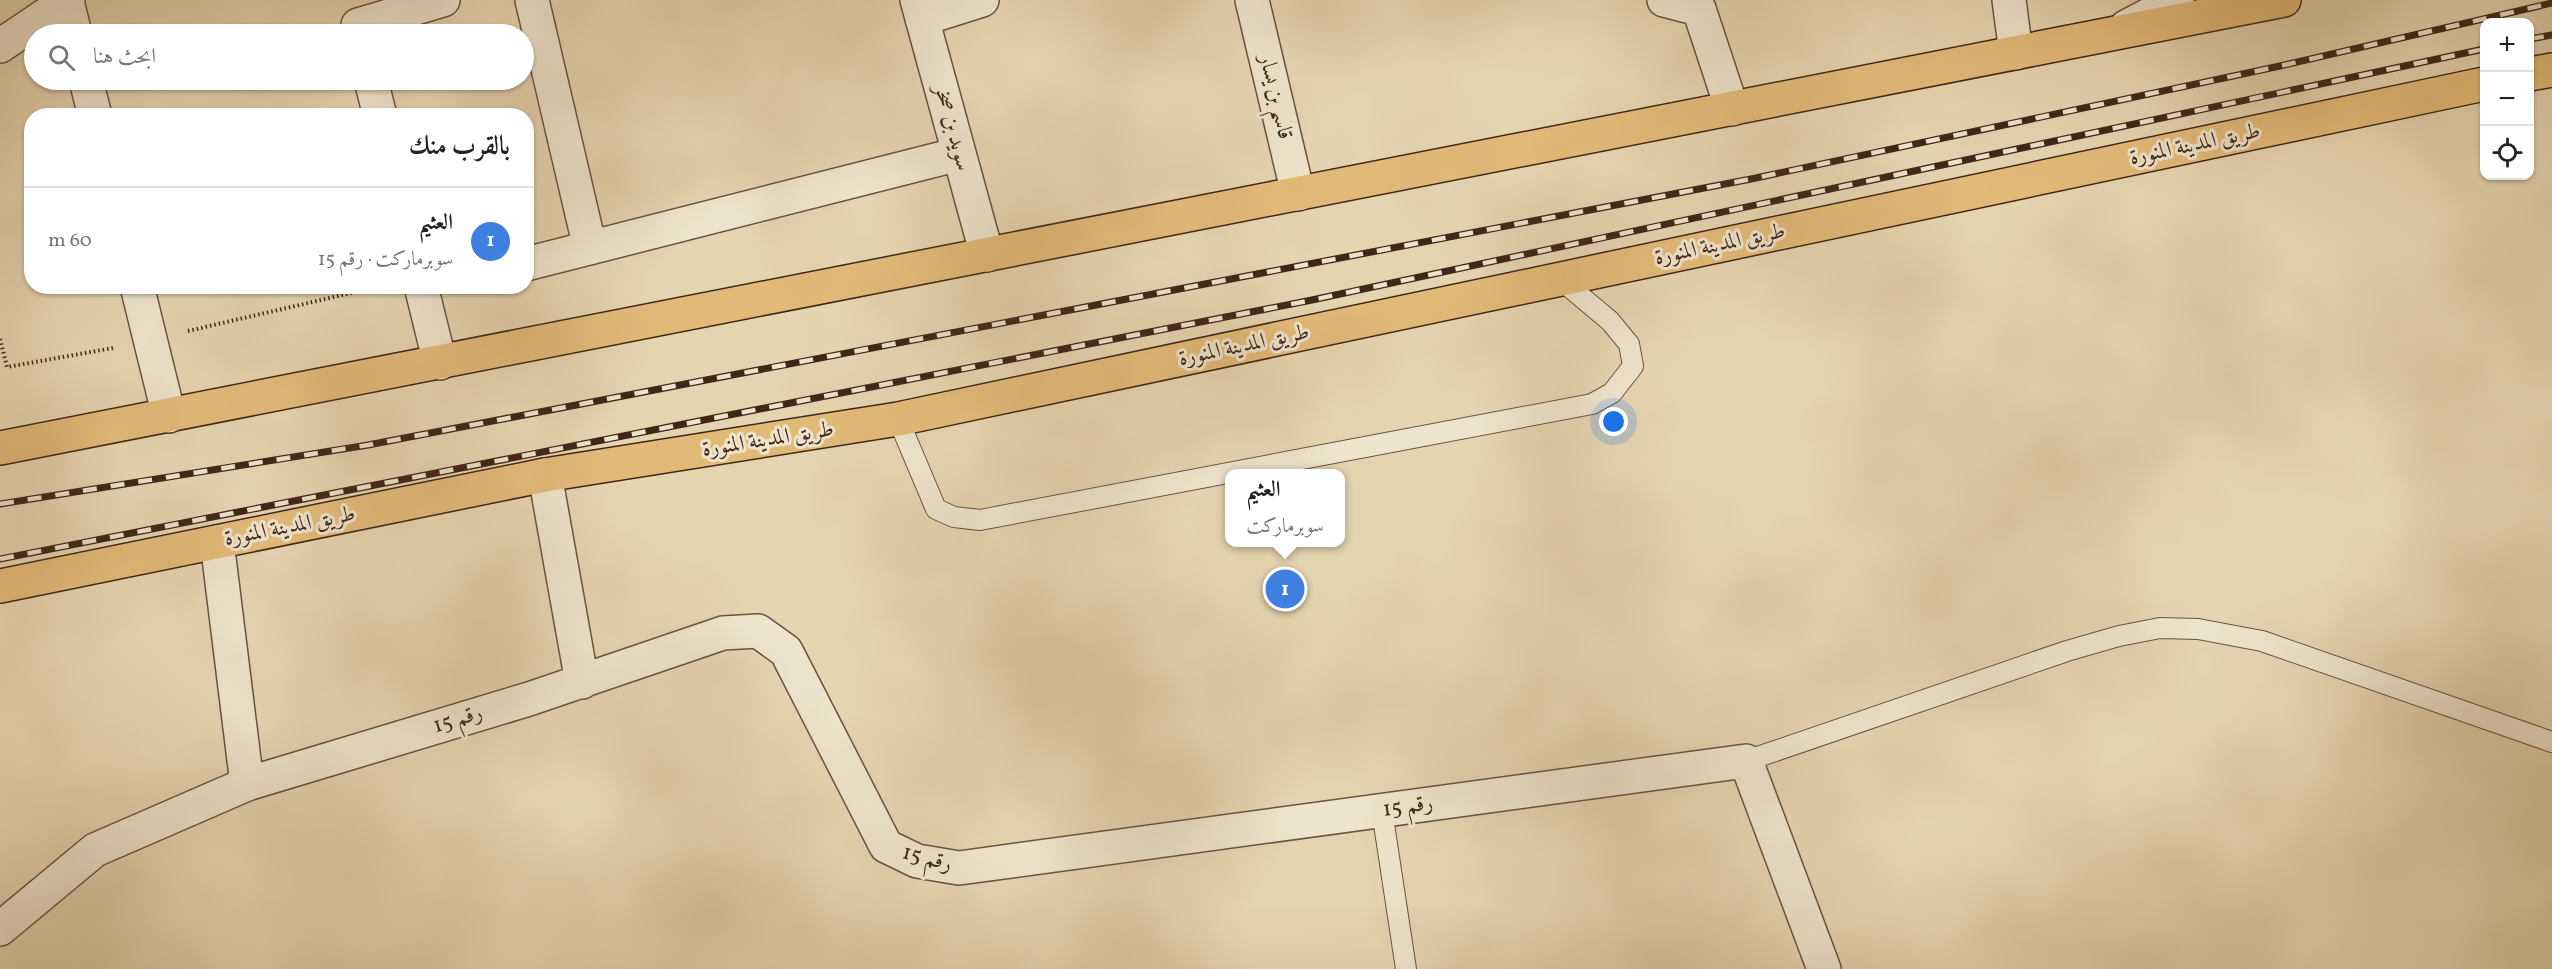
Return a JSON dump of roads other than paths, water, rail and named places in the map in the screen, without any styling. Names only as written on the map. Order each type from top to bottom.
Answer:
[{"type":"main road","points":[[0,448],[2284,0]]},
{"type":"main road","points":[[2534,73],[2552,69]]},
{"type":"main road","name":"طريق المدينة المنورة","points":[[0,586],[545,475],[898,419],[2480,85]]},
{"type":"street","points":[[357,20],[443,0]]},
{"type":"street","points":[[532,0],[590,248]]},
{"type":"street","points":[[920,9],[982,0]]},
{"type":"street","name":"قاسم بن يسار","points":[[1252,0],[1298,194]]},
{"type":"street","points":[[1664,0],[1699,9],[1732,109]]},
{"type":"street","points":[[2008,0],[2016,53]]},
{"type":"street","points":[[2114,33],[2177,0]]},
{"type":"street","points":[[33,24],[68,1],[73,24]]},
{"type":"street","name":"سويد بن صخر","points":[[920,9],[987,255]]},
{"type":"street","points":[[0,46],[24,30]]},
{"type":"street","points":[[88,90],[93,108]]},
{"type":"street","points":[[374,90],[378,108]]},
{"type":"street","points":[[534,262],[959,154]]},
{"type":"street","points":[[139,294],[169,416]]},
{"type":"street","points":[[428,294],[440,363]]},
{"type":"street","points":[[545,475],[582,681]]},
{"type":"street","points":[[217,542],[247,784]]},
{"type":"street","name":"رقم 15","points":[[0,929],[95,849],[247,784],[582,681],[723,633],[758,631],[786,651],[886,846],[917,861],[960,868],[1746,761]]},
{"type":"street","points":[[1746,761],[1824,969]]},
{"type":"lane","points":[[1249,469],[1592,404],[1612,393],[1633,366],[1629,344],[1610,321],[1560,279]]},
{"type":"lane","points":[[898,419],[936,509],[954,518],[980,520],[1225,474]]},
{"type":"lane","points":[[1746,761],[2067,651],[2120,636],[2160,628],[2198,628],[2262,641],[2552,742]]},
{"type":"lane","points":[[1382,811],[1406,969]]},
{"type":"railway","points":[[0,504],[368,445],[1751,179],[2280,66],[2552,3]]},
{"type":"railway","points":[[2534,38],[2552,35]]},
{"type":"railway","points":[[0,559],[1312,300],[2480,50]]},
{"type":"place","name":"العثيم","points":[[1285,589]]}]
